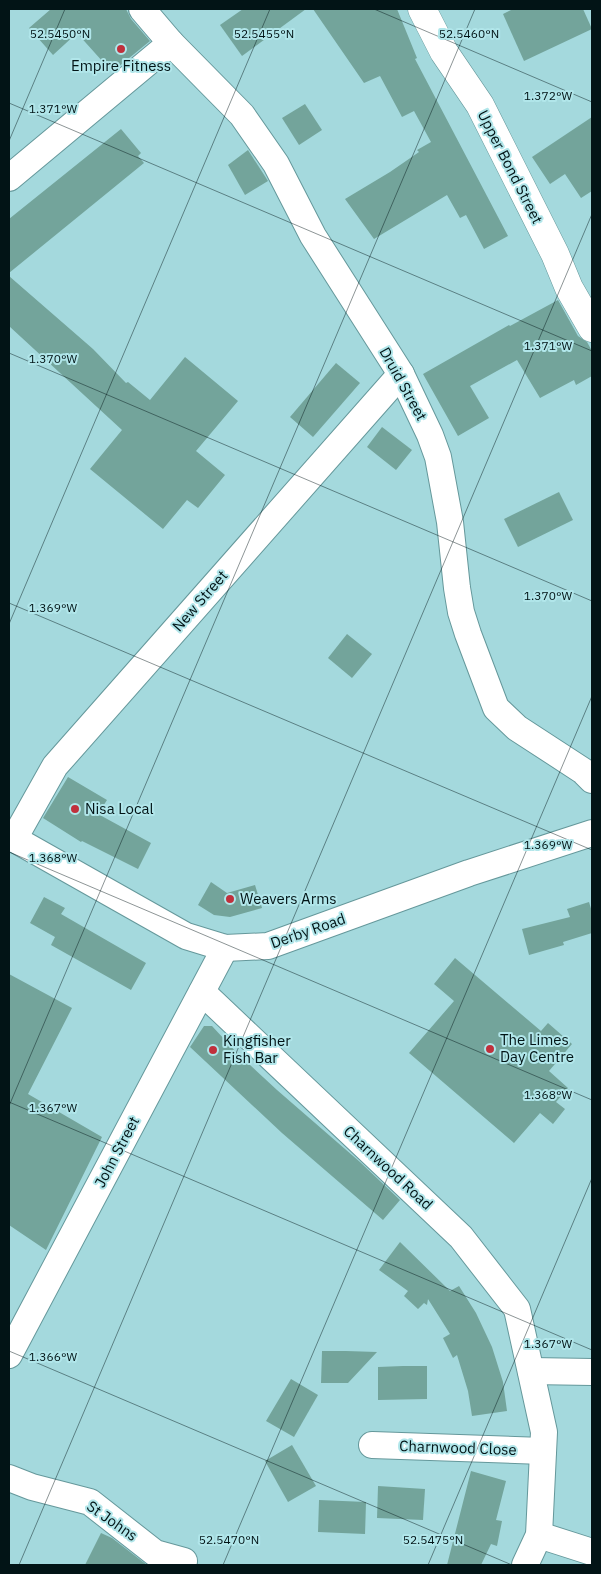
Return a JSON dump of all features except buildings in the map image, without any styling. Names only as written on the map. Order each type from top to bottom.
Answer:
[{"type":"main road","name":"Upper Bond Street","points":[[422,9],[444,52],[480,105],[555,254],[569,288],[592,328]]},
{"type":"street","name":"Druid Street","points":[[142,9],[171,43],[242,114],[276,164],[313,236],[400,374],[430,435],[438,457],[450,522],[461,612],[496,708],[517,728],[583,771],[592,780]]},
{"type":"street","points":[[9,178],[171,43]]},
{"type":"street","name":"New Street","points":[[12,838],[55,766],[400,374]]},
{"type":"street","name":"Derby Road","points":[[12,838],[186,936],[225,948],[268,946],[470,873],[592,833]]},
{"type":"street","name":"John Street","points":[[9,1355],[225,948]]},
{"type":"street","name":"Charnwood Road","points":[[202,992],[461,1237],[517,1310],[544,1432],[539,1535]]},
{"type":"street","points":[[531,1371],[592,1372]]},
{"type":"street","name":"Charnwood Close","points":[[372,1445],[543,1451]]},
{"type":"street","name":"St Johns","points":[[9,1478],[32,1487],[90,1502],[155,1552],[184,1561]]},
{"type":"street","points":[[525,1565],[539,1535],[592,1552]]},
{"type":"place","name":"Empire Fitness","points":[[121,49]]},
{"type":"place","name":"Nisa Local","points":[[75,809]]},
{"type":"place","name":"Weavers Arms","points":[[230,899]]},
{"type":"place","name":"The Limes Day Centre","points":[[490,1049]]},
{"type":"place","name":"Kingfisher Fish Bar","points":[[213,1050]]}]
